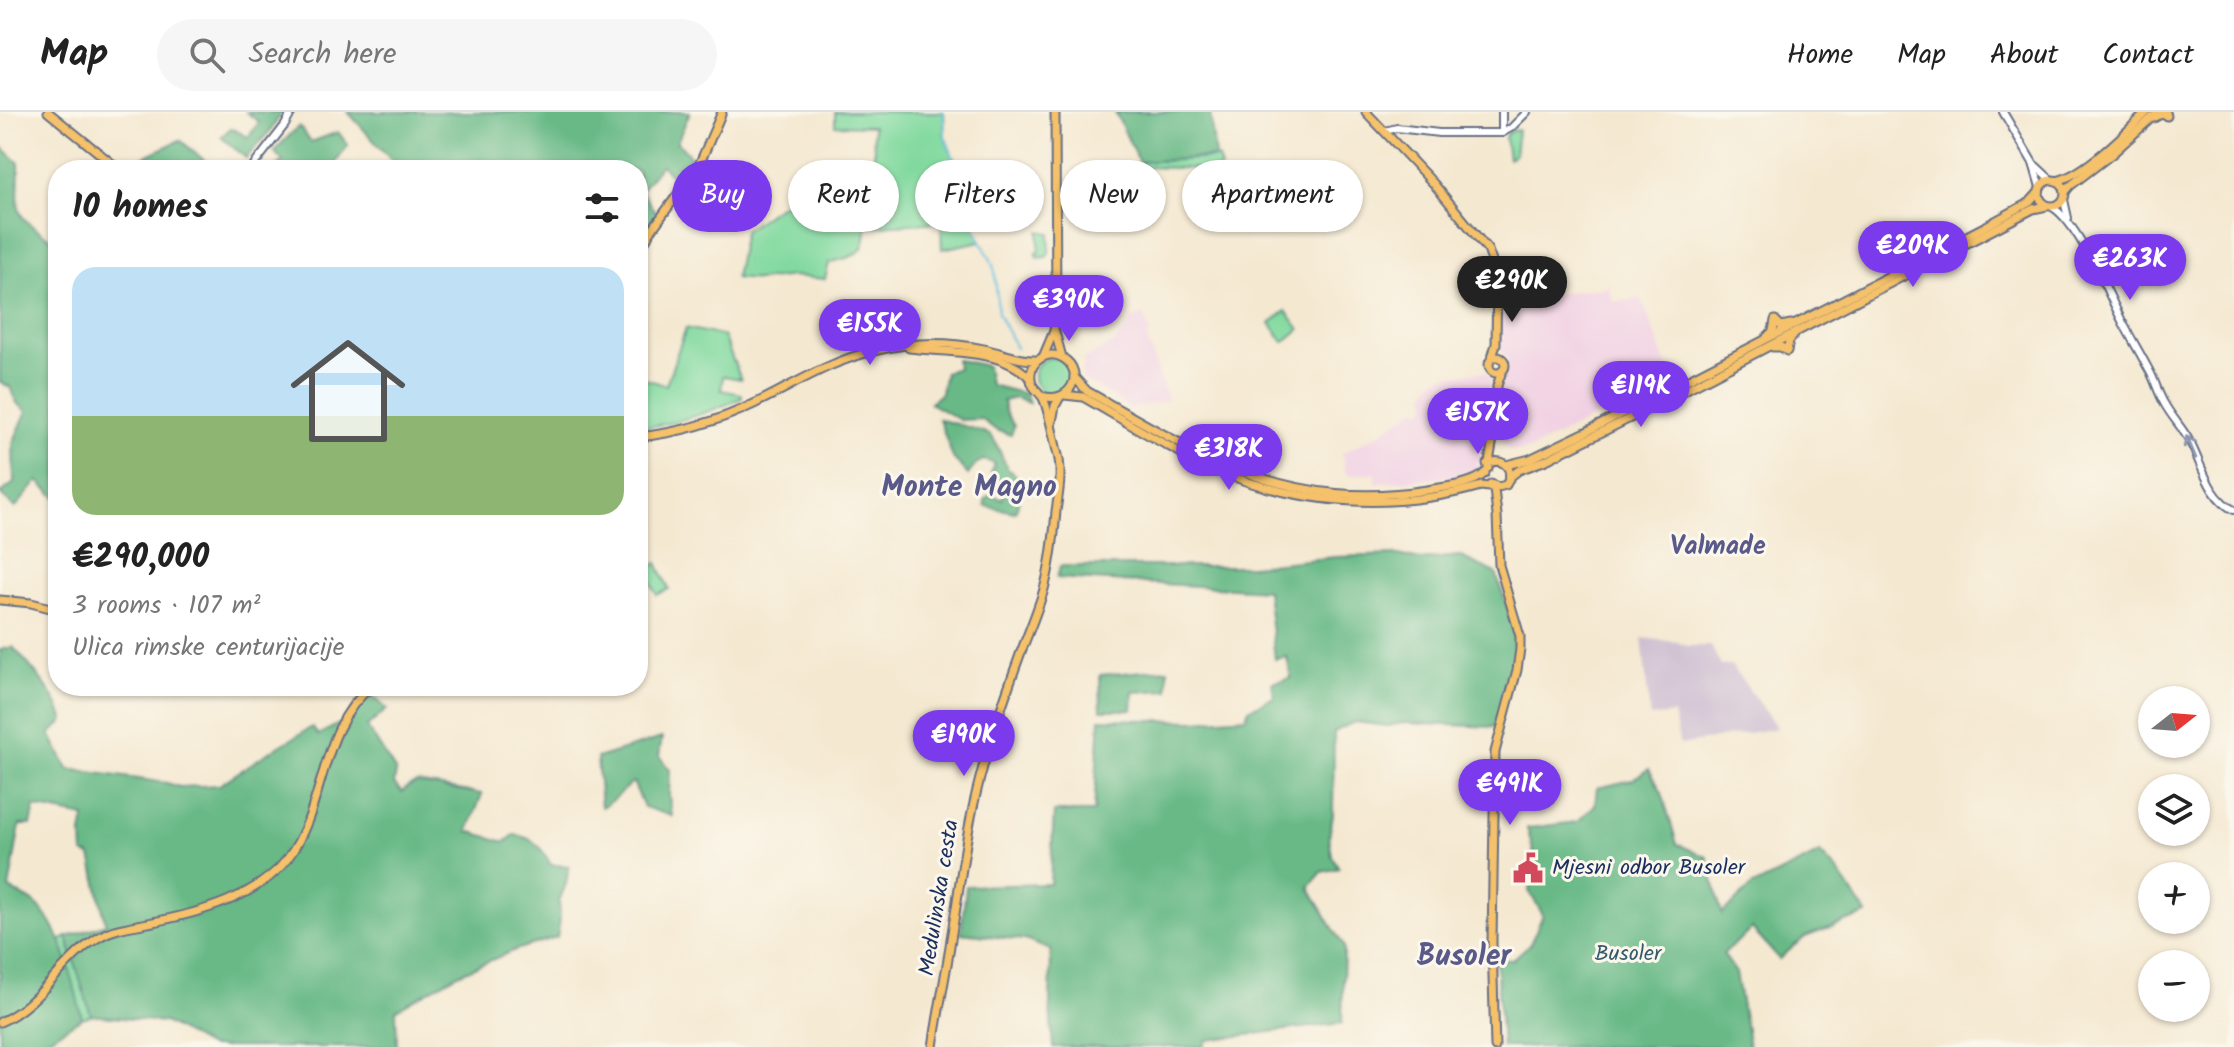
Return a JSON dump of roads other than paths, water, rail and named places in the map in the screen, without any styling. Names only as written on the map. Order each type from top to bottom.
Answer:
[{"type":"main road","points":[[48,112],[108,160]]},
{"type":"main road","points":[[648,236],[699,165],[722,112]]},
{"type":"main road","points":[[1055,112],[1056,310],[1054,331],[1030,378],[1042,396],[1083,397],[1180,453],[1218,471],[1279,491],[1346,501],[1410,500],[1466,486],[1479,478],[1486,468],[1497,415],[1497,386],[1489,365],[1496,344],[1497,280],[1493,261],[1485,246],[1400,146],[1366,112]]},
{"type":"main road","points":[[1764,345],[1797,323],[2025,205],[2040,189],[2054,180],[2069,177],[2158,112]]},
{"type":"main road","points":[[1486,468],[1515,472],[1764,345],[1796,333],[2029,211],[2059,205],[2070,186],[2112,154],[2148,117],[2167,116],[2166,112]]},
{"type":"main road","points":[[2054,180],[2063,186],[2064,196]]},
{"type":"main road","points":[[2040,189],[2041,201],[2049,206]]},
{"type":"main road","points":[[1764,345],[1773,331],[1775,320],[1781,326],[1797,323]]},
{"type":"main road","points":[[1054,331],[1062,357],[1087,391],[1221,464],[1281,484],[1376,495],[1466,486],[1509,486],[1508,470],[1498,455],[1494,438]]},
{"type":"main road","points":[[1764,345],[1787,351],[1789,341],[1796,333]]},
{"type":"main road","points":[[1496,344],[1505,364],[1497,386]]},
{"type":"main road","points":[[648,436],[714,420],[837,362],[895,346],[957,345],[1026,360],[1052,355],[1062,357]]},
{"type":"main road","points":[[895,346],[979,355],[1012,364],[1030,378]]},
{"type":"main road","points":[[1492,358],[1501,358]]},
{"type":"main road","points":[[1492,371],[1502,371]]},
{"type":"main road","points":[[1052,432],[1053,414],[1074,377]]},
{"type":"main road","name":"Medulinska cesta","points":[[933,1047],[965,846],[979,784],[1048,571],[1061,472],[1042,396]]},
{"type":"main road","points":[[1486,468],[1495,487],[1499,565],[1520,636],[1517,670],[1495,752],[1492,942],[1495,1047]]},
{"type":"main road","points":[[0,600],[48,607]]},
{"type":"main road","points":[[0,1022],[25,1009],[87,945],[103,934],[214,907],[263,881],[287,859],[298,842],[340,724],[360,696]]},
{"type":"street","points":[[258,160],[292,112]]},
{"type":"street","points":[[1502,112],[1502,133]]},
{"type":"street","points":[[1386,132],[1404,129],[1439,133],[1502,133],[1527,112]]},
{"type":"street","points":[[2003,112],[2033,163],[2040,189]]},
{"type":"street","points":[[1400,146],[1399,137],[1404,129]]},
{"type":"street","points":[[2033,163],[2054,180]]},
{"type":"street","points":[[2064,196],[2071,225]]},
{"type":"street","points":[[2049,206],[2060,212],[2071,225],[2109,291],[2163,402],[2192,446],[2197,462],[2221,501],[2234,510]]},
{"type":"waterway","points":[[943,112],[945,138],[955,161],[968,216],[995,272],[998,313],[1016,348]]},
{"type":"place","name":"Mjesni odbor Busoler","points":[[1528,868]]},
{"type":"district","name":"Monte Magno","points":[[969,488]]},
{"type":"district","name":"Valmade","points":[[1718,547]]},
{"type":"district","name":"Busoler","points":[[1464,957]]}]
